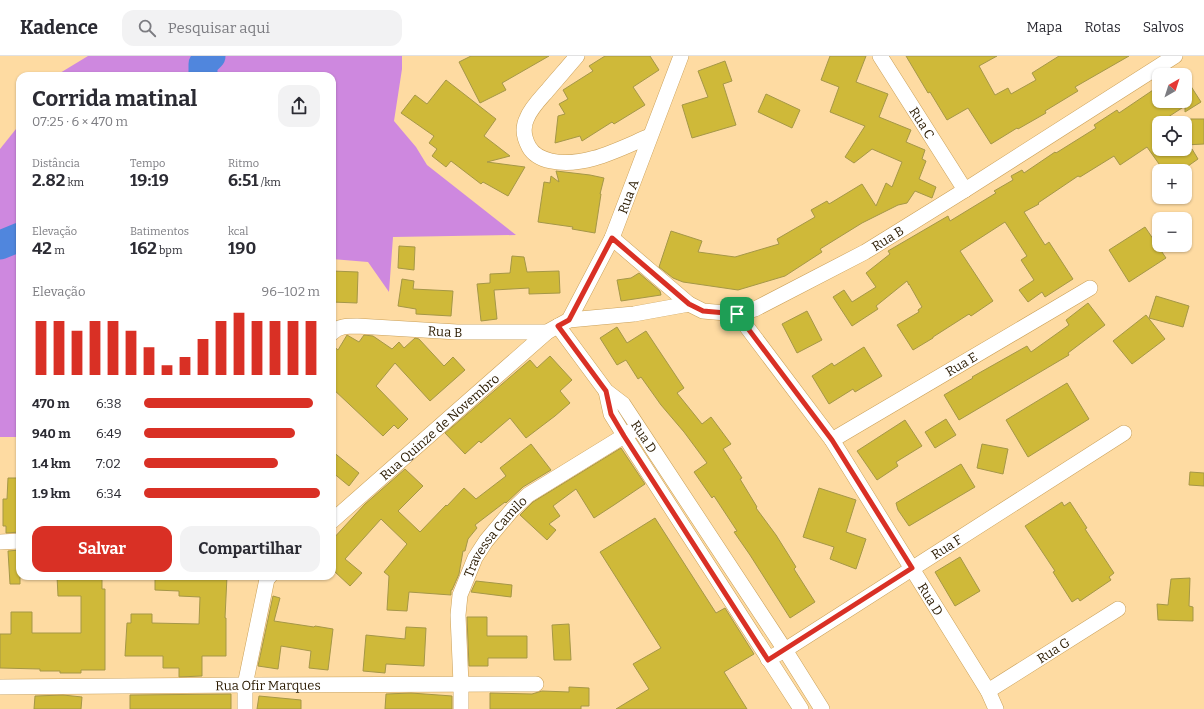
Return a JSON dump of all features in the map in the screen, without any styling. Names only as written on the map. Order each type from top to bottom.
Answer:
[{"type":"street","points":[[577,56],[537,101],[526,118],[524,135],[531,151],[542,159],[560,162],[581,161],[604,155],[650,136]]},
{"type":"street","name":"Rua A","points":[[558,326],[612,238],[681,56]]},
{"type":"street","name":"Rua C","points":[[880,56],[965,190]]},
{"type":"street","name":"Rua B","points":[[336,329],[347,326],[357,326],[457,332],[558,326],[689,304],[703,311],[737,314],[755,310],[865,252],[1175,56]]},
{"type":"street","points":[[612,238],[689,304]]},
{"type":"street","name":"Rua E","points":[[832,440],[1090,288]]},
{"type":"street","name":"Rua D","points":[[737,314],[832,440],[988,691],[996,709]]},
{"type":"street","name":"Rua D","points":[[558,326],[606,391],[623,404],[639,427],[822,709]]},
{"type":"street","name":"Rua Quinze de Novembro","points":[[336,519],[558,326]]},
{"type":"street","name":"Rua D","points":[[606,391],[611,414],[624,436],[801,709]]},
{"type":"street","name":"Travessa Camilo","points":[[462,709],[458,615],[460,595],[475,558],[486,541],[512,510],[528,495],[639,427]]},
{"type":"street","name":"Rua F","points":[[768,660],[1124,433]]},
{"type":"street","points":[[0,542],[16,541]]},
{"type":"street","points":[[245,709],[245,685],[265,580]]},
{"type":"street","name":"Rua G","points":[[988,691],[1118,608]]},
{"type":"street","name":"Rua Ofir Marques","points":[[0,687],[536,684]]},
{"type":"shaded area","points":[[88,56],[402,56],[402,69],[394,121],[416,147],[427,165],[516,235],[393,237],[389,292],[368,262],[336,259],[336,72],[62,72]]},
{"type":"shaded area","points":[[16,129],[16,437],[0,437],[0,149]]},
{"type":"building","points":[[471,56],[549,56],[502,83],[506,90],[480,103],[459,62]]},
{"type":"building","points":[[605,56],[650,56],[659,70],[633,87],[645,105],[614,124],[612,122],[582,141],[580,136],[555,143],[558,116],[565,114],[559,104],[568,99],[563,90],[593,71],[589,66]]},
{"type":"building","points":[[830,56],[866,56],[856,82],[888,94],[879,117],[911,130],[906,142],[925,150],[922,159],[926,161],[919,179],[936,187],[932,198],[915,191],[907,203],[898,205],[862,223],[820,249],[822,252],[785,276],[738,290],[683,282],[673,278],[659,267],[671,231],[702,241],[698,252],[735,257],[779,244],[777,239],[815,217],[811,210],[827,201],[829,204],[862,184],[876,206],[886,183],[892,187],[902,162],[872,149],[854,163],[845,157],[865,126],[830,112],[839,87],[821,80]]},
{"type":"building","points":[[906,56],[997,56],[979,66],[995,95],[1008,88],[1011,94],[1036,80],[1032,73],[1059,56],[1129,56],[1075,87],[1078,91],[1045,111],[1046,113],[991,144],[968,108],[947,120],[930,92],[928,93]]},
{"type":"building","points":[[725,61],[732,81],[723,84],[736,125],[692,138],[682,105],[708,97],[698,71]]},
{"type":"building","points":[[446,80],[496,119],[484,136],[510,156],[487,162],[525,167],[508,196],[483,182],[481,184],[451,161],[446,167],[432,156],[437,149],[429,143],[434,136],[401,113],[415,95],[427,104]]},
{"type":"building","points":[[1192,88],[1201,102],[1192,108]]},
{"type":"building","points":[[1152,91],[1152,108],[1182,108],[1170,116],[1152,116],[1152,154],[1147,147],[1120,165],[1114,156],[1080,177],[1078,176],[1038,203],[1039,204],[1024,212],[1045,245],[1049,242],[1073,279],[1045,297],[1042,292],[1028,302],[1019,290],[1034,280],[1021,260],[1027,256],[1005,222],[960,251],[993,301],[971,316],[969,314],[913,350],[897,325],[919,312],[918,310],[922,307],[907,281],[876,306],[878,309],[852,326],[833,297],[844,290],[852,302],[876,287],[866,273],[890,254],[888,251],[948,216],[950,221],[996,193],[994,191],[1013,180],[1011,176],[1022,170],[1024,173],[1055,152],[1056,153],[1096,128],[1094,125],[1117,110],[1119,113]]},
{"type":"building","points":[[766,94],[800,110],[792,128],[758,112]]},
{"type":"building","points":[[1185,108],[1191,108],[1185,112]]},
{"type":"building","points":[[1192,119],[1204,119],[1204,144],[1192,145]]},
{"type":"building","points":[[1192,149],[1198,159],[1191,164],[1159,164],[1153,156],[1192,156]]},
{"type":"building","points":[[556,171],[604,178],[600,194],[595,233],[572,229],[573,227],[538,222],[544,182],[550,183],[551,176],[559,182]]},
{"type":"building","points":[[1145,227],[1152,237],[1152,252],[1162,252],[1166,258],[1129,282],[1109,250]]},
{"type":"building","points":[[399,246],[415,247],[414,270],[398,268]]},
{"type":"building","points":[[512,256],[524,257],[527,272],[559,271],[560,293],[529,294],[529,288],[494,290],[497,319],[481,321],[477,284],[490,283],[490,274],[510,273]]},
{"type":"building","points":[[336,271],[358,272],[357,303],[336,302]]},
{"type":"building","points":[[639,273],[660,291],[661,295],[621,301],[617,280],[631,278]]},
{"type":"building","points":[[402,279],[414,281],[413,289],[453,291],[451,316],[416,314],[416,309],[398,306]]},
{"type":"building","points":[[1156,296],[1189,306],[1183,327],[1149,318]]},
{"type":"building","points":[[1088,303],[1105,325],[1068,353],[1069,355],[959,420],[944,395],[973,378],[972,377],[1027,346],[1031,352],[1069,325],[1066,320]]},
{"type":"building","points":[[807,311],[822,340],[797,353],[782,324]]},
{"type":"building","points":[[1146,315],[1165,339],[1132,364],[1113,341]]},
{"type":"building","points":[[617,327],[627,343],[646,331],[684,388],[677,393],[702,424],[711,417],[731,444],[723,449],[742,478],[740,479],[757,507],[756,508],[776,535],[796,567],[794,569],[815,602],[790,618],[734,532],[737,531],[714,496],[712,498],[694,472],[707,463],[641,377],[638,379],[626,360],[617,365],[600,338]]},
{"type":"building","points":[[347,335],[359,342],[364,335],[373,336],[392,349],[399,342],[404,348],[415,338],[419,339],[444,366],[453,357],[465,370],[430,401],[395,363],[376,386],[408,419],[398,429],[394,425],[383,436],[336,392],[336,348],[338,350]]},
{"type":"building","points":[[864,347],[882,376],[855,392],[853,389],[829,404],[812,376],[832,363],[834,366]]},
{"type":"building","points":[[550,356],[572,380],[560,391],[570,403],[526,438],[510,418],[481,443],[479,441],[465,454],[445,433],[530,360],[537,368]]},
{"type":"building","points":[[1067,383],[1089,419],[1028,457],[1006,420]]},
{"type":"building","points":[[946,419],[956,435],[935,448],[925,432]]},
{"type":"building","points":[[905,420],[922,446],[896,462],[898,466],[877,480],[857,451]]},
{"type":"building","points":[[531,444],[551,470],[523,487],[506,503],[505,502],[475,525],[477,528],[468,539],[465,551],[463,551],[459,574],[451,590],[451,595],[409,592],[407,611],[387,610],[389,576],[384,572],[407,544],[381,519],[345,559],[362,573],[350,586],[336,573],[336,536],[365,504],[405,469],[423,486],[398,511],[420,532],[464,488],[476,499],[506,476],[500,468]]},
{"type":"building","points":[[982,444],[1008,449],[1003,474],[977,468]]},
{"type":"building","points":[[621,448],[645,484],[614,505],[594,518],[576,489],[553,506],[560,516],[549,524],[556,530],[547,540],[520,515],[533,502]]},
{"type":"building","points":[[336,454],[359,473],[349,486],[336,475]]},
{"type":"building","points":[[961,464],[975,487],[909,526],[898,510],[896,503]]},
{"type":"building","points":[[1190,472],[1204,473],[1204,486],[1189,485]]},
{"type":"building","points":[[8,478],[16,478],[16,532],[6,533],[6,526],[3,526],[3,499],[7,499]]},
{"type":"building","points":[[819,488],[856,500],[846,532],[866,539],[856,569],[830,559],[834,547],[803,537]]},
{"type":"building","points":[[1062,502],[1064,506],[1070,502],[1087,528],[1085,529],[1114,573],[1109,577],[1111,580],[1080,601],[1078,598],[1072,602],[1053,572],[1055,571],[1025,526]]},
{"type":"building","points":[[655,518],[716,613],[725,608],[754,654],[724,672],[747,709],[616,709],[649,689],[633,664],[661,648],[600,552]]},
{"type":"building","points":[[16,550],[16,580],[20,580],[20,584],[10,584],[8,551]]},
{"type":"building","points":[[960,557],[980,591],[955,606],[935,572]]},
{"type":"building","points":[[1190,578],[1189,606],[1193,607],[1193,621],[1158,620],[1157,604],[1168,605],[1171,579]]},
{"type":"building","points":[[57,580],[102,580],[102,589],[105,589],[105,670],[81,670],[81,673],[60,673],[60,671],[40,671],[40,669],[0,668],[0,634],[11,634],[11,612],[32,612],[32,633],[81,633],[81,596],[58,596]]},
{"type":"building","points":[[155,580],[227,580],[225,618],[226,656],[202,656],[202,676],[179,677],[179,668],[163,668],[163,656],[125,656],[127,623],[131,623],[131,614],[152,614],[152,623],[199,624],[200,597],[179,596],[179,591],[155,590]]},
{"type":"building","points":[[476,581],[512,585],[511,597],[471,592]]},
{"type":"building","points":[[273,596],[280,598],[274,621],[333,629],[328,670],[309,668],[311,651],[281,646],[278,669],[258,666]]},
{"type":"building","points":[[467,617],[487,617],[487,636],[527,636],[527,658],[488,658],[488,666],[469,666]]},
{"type":"building","points":[[569,624],[571,660],[554,660],[552,625]]},
{"type":"building","points":[[406,627],[426,628],[424,666],[386,664],[385,673],[363,671],[366,635],[405,639]]},
{"type":"building","points":[[569,687],[589,688],[589,706],[581,706],[581,709],[490,709],[490,693],[532,694],[542,691],[569,692]]},
{"type":"building","points":[[411,693],[452,696],[452,709],[385,709],[386,694]]},
{"type":"building","points":[[231,694],[231,709],[130,709],[130,695]]},
{"type":"building","points":[[63,695],[82,697],[81,709],[34,709],[35,696]]},
{"type":"building","points":[[259,696],[301,700],[301,709],[257,709]]},
{"type":"waterway","points":[[203,72],[203,64],[211,56]]},
{"type":"waterway","points":[[0,245],[16,239]]},
{"type":"route","points":[[612,238],[689,304],[703,311],[737,314],[832,440],[912,568],[768,660],[624,436],[611,414],[606,391],[558,326],[569,320],[612,238]]}]
